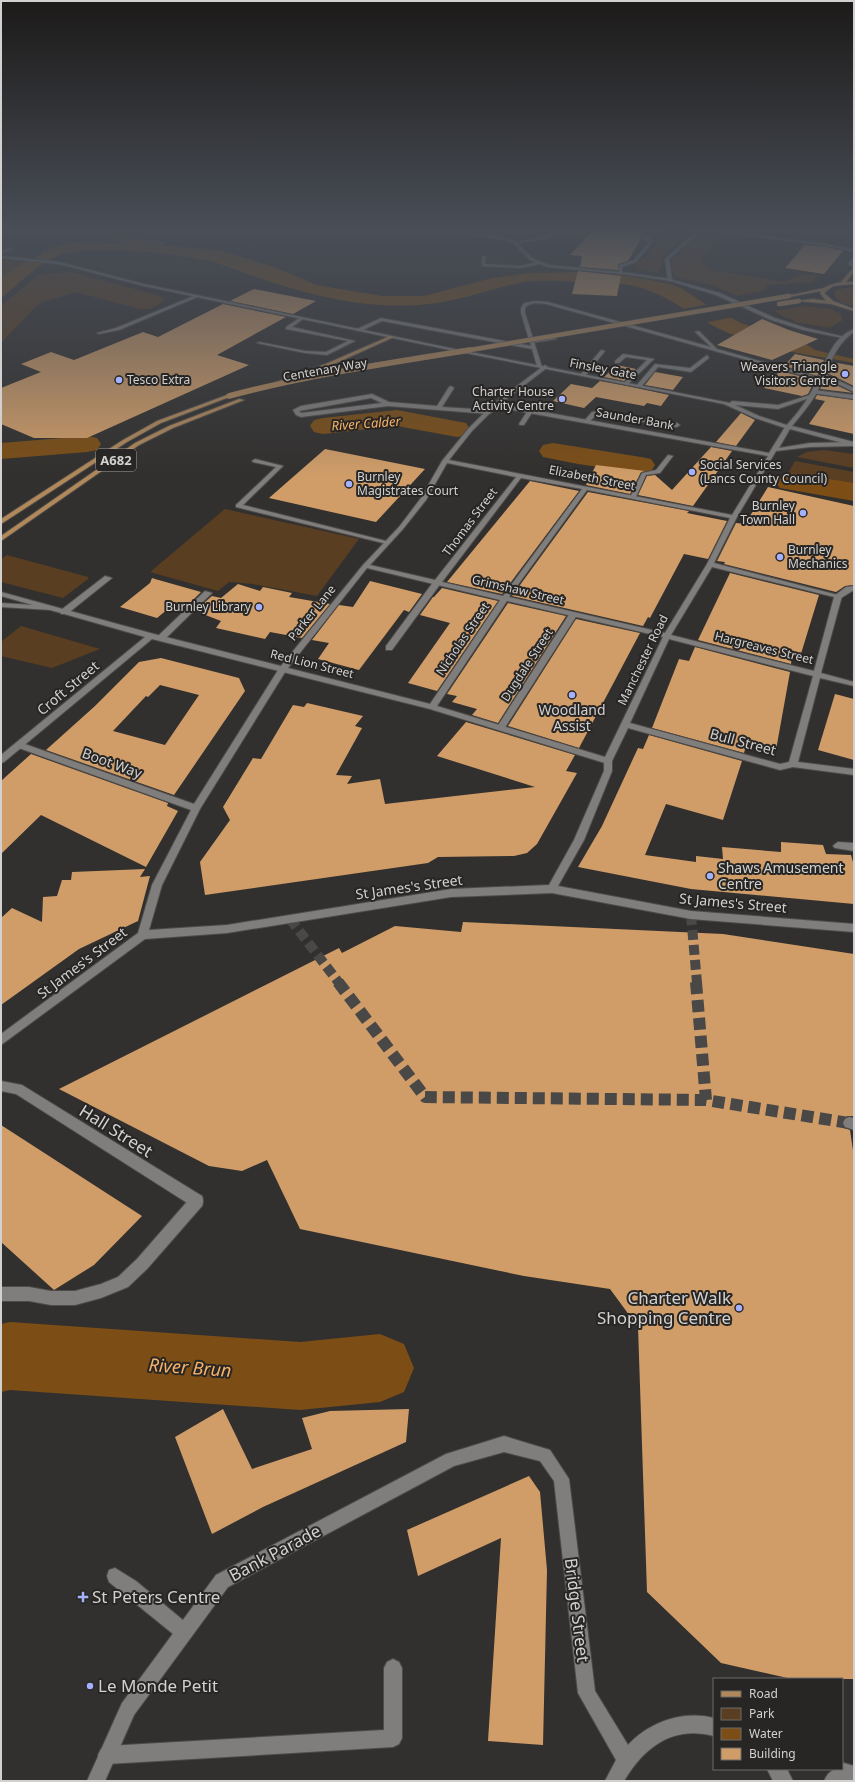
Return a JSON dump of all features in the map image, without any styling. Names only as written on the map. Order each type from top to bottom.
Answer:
[{"type":"main road","name":"Centenary Way","points":[[1,522],[159,422],[229,396],[277,383],[700,311]]},
{"type":"main road","points":[[620,331],[648,326]]},
{"type":"main road","points":[[434,362],[613,332]]},
{"type":"main road","name":"A682","points":[[277,383],[330,364],[392,337]]},
{"type":"main road","name":"Centenary Way","points":[[1,539],[138,444],[171,427],[241,400],[287,388],[341,378]]},
{"type":"street","points":[[99,333],[117,329],[161,311]]},
{"type":"street","name":"Finsley Gate","points":[[270,311],[726,403],[757,417],[788,427],[854,444]]},
{"type":"street","points":[[523,311],[534,348],[542,367]]},
{"type":"street","points":[[576,311],[822,377],[854,390]]},
{"type":"street","points":[[757,311],[784,323],[843,337]]},
{"type":"street","points":[[259,343],[305,352],[327,354],[353,341],[288,328],[302,318]]},
{"type":"street","points":[[359,330],[380,319],[534,348]]},
{"type":"street","name":"Manchester Road","points":[[552,889],[582,833],[608,771],[608,761],[667,636],[710,564],[734,517],[788,427],[813,394],[835,348],[843,337],[854,330]]},
{"type":"street","points":[[697,332],[718,350]]},
{"type":"street","points":[[532,342],[554,338]]},
{"type":"street","points":[[582,375],[603,351]]},
{"type":"street","points":[[617,362],[625,355],[651,359],[627,384]]},
{"type":"street","points":[[639,386],[657,365],[692,370],[707,357]]},
{"type":"street","name":"Parker Lane","points":[[143,935],[156,886],[196,808],[283,669],[365,566],[424,499],[446,461],[470,430],[495,405],[542,367]]},
{"type":"street","points":[[439,407],[451,388]]},
{"type":"street","points":[[726,403],[778,407],[813,394],[854,397]]},
{"type":"street","points":[[388,404],[376,397],[368,396],[296,410],[298,414],[301,415],[388,404],[489,412]]},
{"type":"street","name":"Saunder Bank","points":[[495,405],[587,422],[773,452]]},
{"type":"street","points":[[522,424],[530,411]]},
{"type":"street","points":[[587,422],[594,413],[598,412],[677,425]]},
{"type":"street","points":[[773,452],[810,445],[854,444]]},
{"type":"street","points":[[633,497],[644,474],[658,472],[670,456]]},
{"type":"street","points":[[255,461],[280,466],[238,506],[387,542]]},
{"type":"street","name":"Elizabeth Street","points":[[446,461],[734,517]]},
{"type":"street","name":"Thomas Street","points":[[389,648],[520,475]]},
{"type":"street","name":"Nicholas Street","points":[[432,707],[505,598],[586,488]]},
{"type":"street","points":[[710,564],[838,596]]},
{"type":"street","name":"Grimshaw Street","points":[[365,566],[667,636]]},
{"type":"street","points":[[64,612],[108,578]]},
{"type":"street","points":[[793,764],[838,596],[849,589],[854,588]]},
{"type":"street","points":[[161,638],[208,593]]},
{"type":"street","name":"Red Lion Street","points":[[1,594],[151,636],[432,707],[608,761]]},
{"type":"street","points":[[1,605],[51,608]]},
{"type":"street","name":"Dugdale Street","points":[[501,727],[573,615]]},
{"type":"street","name":"Croft Street","points":[[1,760],[151,636]]},
{"type":"street","name":"Hargreaves Street","points":[[667,636],[854,684]]},
{"type":"street","name":"Bull Street","points":[[626,724],[780,767],[793,764],[854,772]]},
{"type":"street","name":"Boot Way","points":[[19,745],[196,808]]},
{"type":"street","points":[[838,846],[854,847]]},
{"type":"street","name":"St James's Street","points":[[1,1040],[143,935],[227,930],[451,893],[552,889],[691,915],[854,928]]},
{"type":"street","name":"Hall Street","points":[[1,1086],[18,1089],[197,1201],[142,1264],[123,1282],[101,1292],[75,1298],[51,1298],[29,1294],[1,1294]]},
{"type":"street","name":"Bank Parade","points":[[96,1781],[128,1709],[222,1581],[451,1459],[504,1444],[545,1455]]},
{"type":"street","name":"Bridge Street","points":[[545,1455],[561,1478],[587,1693],[626,1759]]},
{"type":"street","points":[[115,1576],[184,1632]]},
{"type":"street","points":[[108,1755],[393,1738],[393,1668]]},
{"type":"street","points":[[614,1781],[626,1759],[647,1738],[672,1726],[705,1724],[713,1727]]},
{"type":"street","points":[[777,1770],[784,1781]]},
{"type":"street","points":[[833,1781],[844,1772],[854,1775]]},
{"type":"green space","points":[[1,311],[31,311],[1,343]]},
{"type":"green space","points":[[774,311],[835,311],[841,314],[843,320],[830,328],[794,322],[793,319],[786,318]]},
{"type":"green space","points":[[824,450],[854,454],[854,468],[797,457],[807,452]]},
{"type":"green space","points":[[795,461],[854,472],[854,490],[787,475]]},
{"type":"green space","points":[[225,509],[359,539],[317,596],[253,584],[229,582],[218,591],[150,572]]},
{"type":"green space","points":[[7,555],[88,577],[88,579],[63,598],[1,582],[1,559]]},
{"type":"green space","points":[[21,626],[100,649],[52,668],[1,656],[1,642]]},
{"type":"water","points":[[688,311],[719,311],[741,323],[806,344],[815,350],[854,359],[854,363],[760,345],[717,328]]},
{"type":"pier","points":[[685,311],[723,311],[734,317],[704,323]]},
{"type":"building","name":"Tesco Extra","points":[[209,311],[258,311],[286,317],[217,355],[249,365],[87,438],[34,438],[1,424],[1,388],[41,372],[21,364],[51,352],[74,360],[143,332],[158,337]]},
{"type":"building","points":[[279,311],[298,311],[293,314]]},
{"type":"building","points":[[762,319],[789,330],[818,339],[772,360],[717,345]]},
{"type":"building","points":[[795,354],[824,360],[817,376],[784,366]]},
{"type":"building","points":[[832,362],[854,366],[854,386],[827,373]]},
{"type":"building","points":[[617,365],[636,369],[624,381],[604,377]]},
{"type":"building","points":[[780,371],[815,380],[808,394],[802,396],[764,388]]},
{"type":"building","points":[[655,372],[683,377],[673,390],[645,385]]},
{"type":"building","points":[[825,380],[853,393],[820,389]]},
{"type":"building","points":[[600,381],[669,395],[661,406],[647,403],[644,406],[596,397],[584,408],[553,401],[571,384],[592,388]]},
{"type":"building","points":[[817,395],[854,400],[854,434],[809,424],[825,401],[815,399]]},
{"type":"building","points":[[741,413],[755,420],[736,446],[716,442]]},
{"type":"building","name":"Social Services (Lancs County Council)","points":[[711,447],[732,451],[693,506],[638,495],[647,476],[655,475],[672,490]]},
{"type":"building","name":"Burnley Magistrates Court","points":[[325,449],[425,469],[376,522],[269,498]]},
{"type":"building","points":[[596,465],[645,471],[641,472],[630,494],[586,485]]},
{"type":"building","points":[[530,481],[579,491],[502,594],[447,582]]},
{"type":"building","points":[[768,487],[854,506],[854,585],[845,586],[836,592],[717,561],[736,523],[745,524]]},
{"type":"building","points":[[588,492],[689,511],[687,513],[727,521],[708,559],[684,554],[650,618],[648,617],[643,626],[512,596]]},
{"type":"building","points":[[730,573],[819,595],[800,657],[792,655],[791,664],[698,640]]},
{"type":"building","points":[[152,578],[201,592],[185,608],[174,604],[157,618],[120,607],[150,583]]},
{"type":"building","points":[[370,581],[422,594],[409,612],[404,610],[359,670],[318,659],[329,643],[312,640],[339,605],[353,607]]},
{"type":"building","name":"Burnley Library","points":[[238,584],[260,591],[263,587],[292,593],[289,597],[330,604],[302,638],[270,632],[265,639],[216,628],[221,621],[195,611],[212,596],[221,598]]},
{"type":"building","points":[[442,588],[498,601],[437,691],[408,683],[450,623],[420,615],[433,597]]},
{"type":"building","points":[[508,603],[566,616],[498,723],[472,715],[477,709],[452,702],[457,696],[447,694]]},
{"type":"building","points":[[576,619],[640,633],[579,748],[508,726]]},
{"type":"building","points":[[695,647],[790,672],[776,750],[747,742],[744,753],[652,728],[679,659],[689,661]]},
{"type":"building","points":[[161,658],[239,678],[245,691],[174,795],[46,750],[95,706],[139,662]],"holes":[[[160,685],[199,695],[165,745],[113,731],[146,696],[148,697]]]},
{"type":"building","points":[[835,694],[854,699],[854,760],[818,750]]},
{"type":"building","points":[[307,703],[363,716],[355,726],[362,728],[336,775],[352,776],[347,784],[380,779],[385,804],[535,787],[437,756],[466,722],[575,755],[566,771],[577,773],[537,844],[527,853],[514,856],[438,857],[428,863],[205,895],[200,862],[230,820],[223,807],[253,758],[261,759],[293,705],[304,707]]},
{"type":"building","points":[[649,735],[742,761],[723,820],[666,804],[645,855],[696,862],[696,856],[723,859],[722,847],[781,852],[781,842],[823,845],[826,854],[851,855],[854,866],[854,904],[691,889],[578,867],[602,826],[638,748],[643,749]]},
{"type":"building","points":[[31,754],[168,803],[167,806],[178,811],[146,867],[41,815],[1,854],[1,781]]},
{"type":"building","points":[[145,869],[140,877],[150,876],[138,921],[79,949],[1,1005],[1,918],[12,908],[42,922],[43,897],[57,896],[62,880],[71,880],[72,872]]},
{"type":"building","name":"Charter Walk Shopping Centre","points":[[463,922],[723,934],[854,954],[854,1116],[844,1118],[842,1122],[844,1128],[850,1130],[854,1157],[854,1679],[788,1678],[721,1663],[647,1592],[638,1327],[610,1289],[524,1276],[300,1229],[267,1160],[242,1171],[209,1166],[59,1089],[339,948],[342,953],[395,926],[461,932]]},
{"type":"building","points":[[1,1125],[142,1216],[94,1265],[54,1290],[1,1242]]},
{"type":"building","points":[[223,1409],[252,1469],[312,1449],[302,1418],[330,1411],[409,1409],[406,1442],[263,1507],[212,1534],[175,1437]]},
{"type":"building","points":[[529,1476],[540,1492],[547,1570],[543,1745],[488,1741],[501,1538],[418,1576],[407,1530]]},
{"type":"waterway","name":"River Calder","points":[[323,426],[397,418],[457,429]]},
{"type":"waterway","name":"River Calder","points":[[1,451],[87,444]]},
{"type":"waterway","name":"River Calder","points":[[553,451],[641,465]]},
{"type":"waterway","name":"River Calder","points":[[790,482],[854,492]]},
{"type":"waterway","name":"River Brun","points":[[1,1358],[10,1356],[300,1376],[380,1368]]},
{"type":"tunnel","points":[[691,915],[697,983]]},
{"type":"tunnel","points":[[290,919],[339,983]]},
{"type":"tunnel","points":[[338,982],[425,1097],[706,1100]]},
{"type":"tunnel","points":[[696,982],[706,1100]]},
{"type":"tunnel","points":[[706,1100],[849,1123]]},
{"type":"place","name":"Weavers Triangle Visitors Centre","points":[[845,374]]},
{"type":"place","name":"Tesco Extra","points":[[119,380]]},
{"type":"place","name":"Charter House Activity Centre","points":[[562,399]]},
{"type":"place","name":"Social Services (Lancs County Council)","points":[[692,472]]},
{"type":"place","name":"Burnley Magistrates Court","points":[[349,484]]},
{"type":"place","name":"Burnley Town Hall","points":[[803,513]]},
{"type":"place","name":"Burnley Mechanics","points":[[780,557]]},
{"type":"place","name":"Burnley Library","points":[[259,607]]},
{"type":"place","name":"Woodland Assist","points":[[572,695]]},
{"type":"place","name":"Shaws Amusement Centre","points":[[710,876]]},
{"type":"place","name":"Charter Walk Shopping Centre","points":[[739,1308]]},
{"type":"place","name":"St Peters Centre","points":[[83,1597]]},
{"type":"place","name":"Le Monde Petit","points":[[90,1686]]}]
